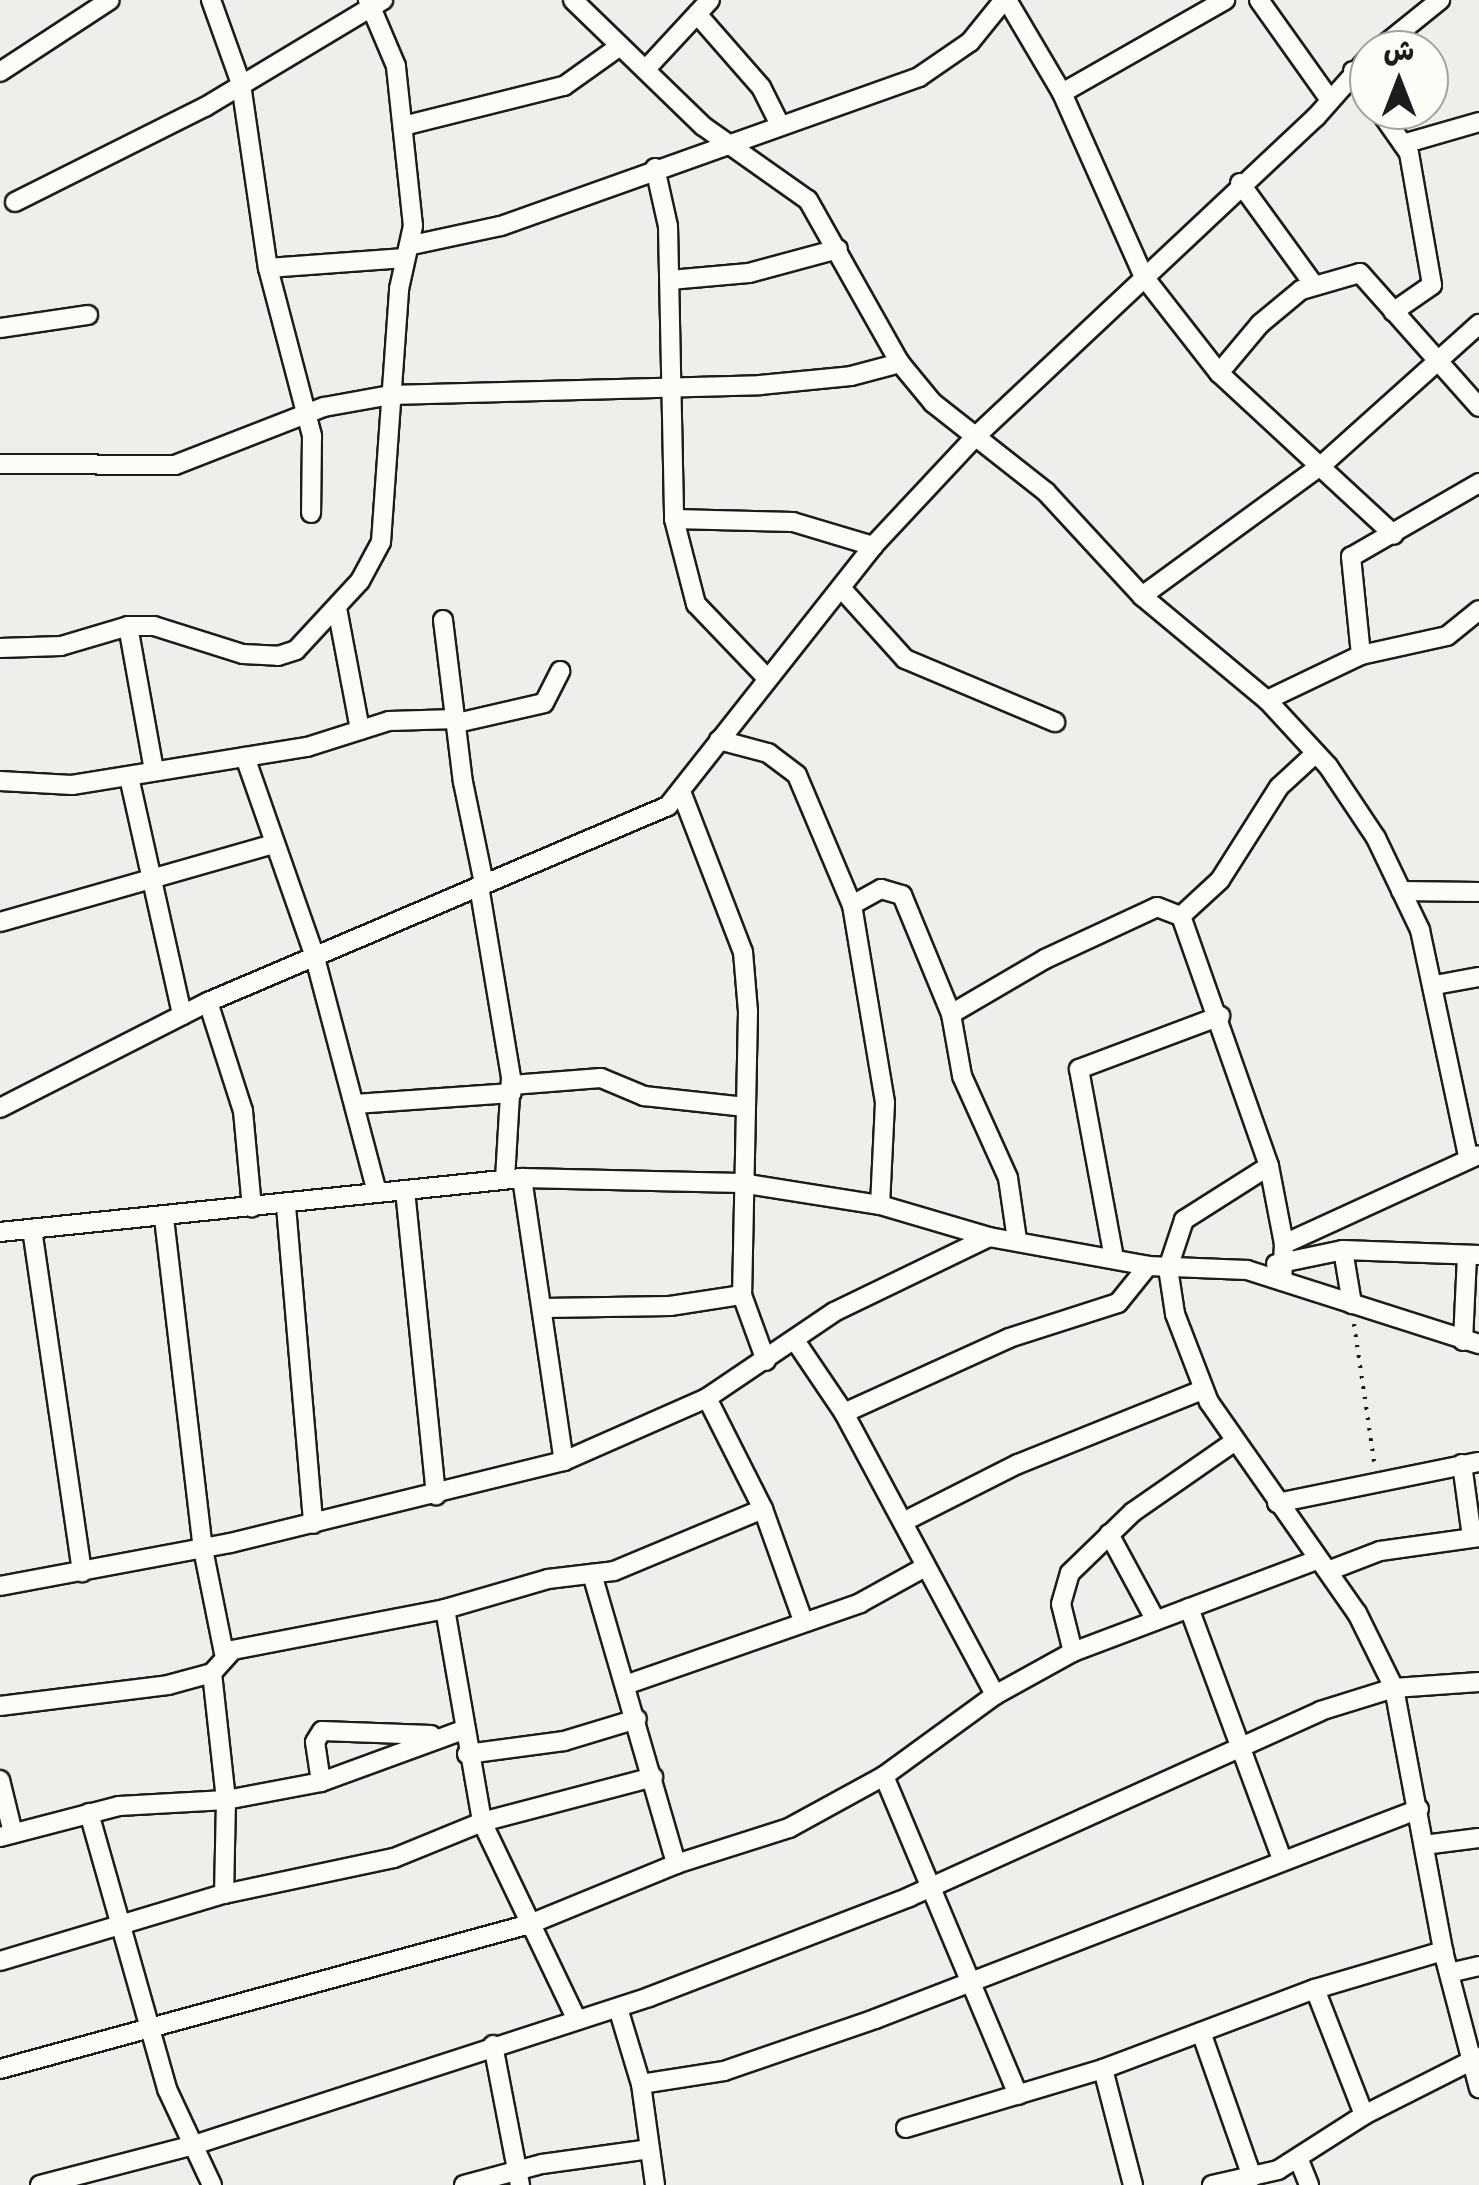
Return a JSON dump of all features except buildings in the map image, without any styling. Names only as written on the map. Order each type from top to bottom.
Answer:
[{"type":"street","points":[[0,72],[110,0]]},
{"type":"street","points":[[211,0],[241,84],[268,268],[307,414],[314,455],[310,513]]},
{"type":"street","points":[[572,0],[703,126],[808,200],[900,362],[932,403],[1046,492],[1142,596],[1266,700],[1316,754],[1376,838],[1402,891],[1436,985],[1474,1156],[1283,1263]]},
{"type":"street","points":[[268,268],[409,252],[501,226],[933,70],[970,42],[1005,0],[1062,93],[1144,277],[1219,373],[1324,464],[1394,536]]},
{"type":"street","points":[[1062,93],[1225,0]]},
{"type":"street","points":[[1259,0],[1330,100]]},
{"type":"street","points":[[1403,30],[1440,0]]},
{"type":"street","points":[[0,648],[62,646],[128,626],[154,626],[243,654],[278,656],[296,650],[337,608],[381,542],[390,395],[409,252],[403,126],[392,51],[375,2],[241,84],[15,202]]},
{"type":"street","points":[[646,69],[704,7],[761,87],[779,123]]},
{"type":"street","points":[[403,126],[514,104],[564,86],[620,46]]},
{"type":"street","points":[[0,1108],[208,1002],[682,794],[766,677],[873,546],[976,437],[1330,100],[1349,76]]},
{"type":"street","points":[[1403,144],[1479,122]]},
{"type":"street","points":[[1393,130],[1403,144],[1421,206],[1432,285],[1394,312]]},
{"type":"street","points":[[656,168],[670,280],[674,519],[696,604],[766,677]]},
{"type":"street","points":[[1240,183],[1314,285]]},
{"type":"street","points":[[670,280],[750,273],[838,249]]},
{"type":"street","points":[[1219,373],[1260,324],[1314,285],[1360,273],[1479,406]]},
{"type":"street","points":[[0,328],[88,316]]},
{"type":"street","points":[[1142,596],[1324,464],[1479,324]]},
{"type":"street","points":[[0,464],[175,464],[307,414],[390,395],[672,390],[851,376],[900,362]]},
{"type":"street","points":[[1362,655],[1352,557],[1394,536],[1479,483]]},
{"type":"street","points":[[674,519],[810,524],[873,546]]},
{"type":"street","points":[[842,588],[904,659],[1056,722]]},
{"type":"street","points":[[337,608],[360,730]]},
{"type":"street","points":[[1266,700],[1362,655],[1447,636],[1479,610]]},
{"type":"street","points":[[443,620],[512,1089],[514,1178],[544,1308],[564,1461]]},
{"type":"street","points":[[128,626],[154,770]]},
{"type":"street","points":[[0,781],[54,786],[129,777],[245,757],[389,721],[457,721],[544,703],[560,671]]},
{"type":"street","points":[[718,740],[768,752],[797,775],[852,905],[885,1103],[880,1205]]},
{"type":"street","points":[[1181,916],[1220,880],[1279,787],[1316,754]]},
{"type":"street","points":[[245,757],[314,954],[376,1193]]},
{"type":"street","points":[[129,777],[182,1015]]},
{"type":"street","points":[[682,794],[742,952],[742,1295],[766,1362]]},
{"type":"street","points":[[0,922],[274,844]]},
{"type":"street","points":[[852,905],[881,889],[902,895],[951,1014],[962,1076],[1008,1178],[1016,1240]]},
{"type":"street","points":[[1402,891],[1479,892]]},
{"type":"street","points":[[951,1014],[1045,958],[1157,907],[1181,916],[1220,1016],[1269,1166],[1283,1263]]},
{"type":"street","points":[[1436,985],[1479,977]]},
{"type":"street","points":[[208,1002],[244,1110],[252,1208]]},
{"type":"street","points":[[1114,1258],[1079,1070],[1220,1016]]},
{"type":"street","points":[[355,1104],[601,1078],[644,1096],[745,1107]]},
{"type":"street","points":[[1269,1166],[1194,1210],[1168,1268],[1175,1314],[1202,1390],[1357,1613],[1394,1688],[1444,1951],[1479,2088]]},
{"type":"street","points":[[0,1232],[286,1206],[514,1178],[741,1182],[880,1205],[988,1237],[1168,1268],[1247,1270],[1343,1250],[1473,1255],[1471,1342],[1352,1304],[1283,1263]]},
{"type":"street","points":[[405,1190],[436,1495]]},
{"type":"street","points":[[286,1206],[314,1524]]},
{"type":"street","points":[[164,1218],[203,1548],[224,1653],[212,1673],[226,1800],[224,1894]]},
{"type":"street","points":[[32,1229],[82,1572]]},
{"type":"street","points":[[0,1586],[314,1524],[564,1461],[707,1398],[796,1342],[834,1312],[988,1237]]},
{"type":"street","points":[[1343,1250],[1352,1304]]},
{"type":"street","points":[[844,1413],[1009,1338],[1118,1303],[1148,1266]]},
{"type":"street","points":[[544,1308],[670,1306],[742,1295]]},
{"type":"street","points":[[796,1342],[844,1413],[995,1694]]},
{"type":"street","points":[[903,1522],[1018,1464],[1202,1390]]},
{"type":"street","points":[[707,1398],[763,1509],[803,1621]]},
{"type":"street","points":[[1073,1652],[1062,1592],[1070,1574],[1108,1534],[1235,1442]]},
{"type":"street","points":[[0,2069],[152,2025],[259,2002],[530,1924],[676,1864],[789,1828],[884,1776],[995,1694],[1073,1652],[1155,1619],[1322,1566],[1380,1551],[1476,1537],[1471,1463],[1376,1478],[1278,1503]]},
{"type":"street","points":[[224,1653],[445,1609],[548,1579],[631,1566],[763,1509]]},
{"type":"street","points":[[1108,1534],[1155,1619]]},
{"type":"street","points":[[628,1684],[860,1603],[925,1567]]},
{"type":"street","points":[[592,1574],[628,1684],[676,1864]]},
{"type":"street","points":[[1190,1608],[1213,1660],[1236,1745],[1282,1860]]},
{"type":"street","points":[[445,1609],[467,1754],[482,1822],[576,2018]]},
{"type":"street","points":[[0,1706],[168,1685],[212,1673]]},
{"type":"street","points":[[40,2185],[194,2145],[576,2018],[618,2008],[931,1887],[1236,1745],[1394,1688],[1479,1682]]},
{"type":"street","points":[[467,1754],[564,1741],[638,1719]]},
{"type":"street","points":[[0,1780],[6,1835],[89,1813],[226,1800],[321,1782],[466,1729]]},
{"type":"street","points":[[321,1782],[315,1742],[322,1731],[446,1735]]},
{"type":"street","points":[[884,1776],[1018,2094]]},
{"type":"street","points":[[0,1962],[224,1894],[394,1858],[482,1822],[653,1777]]},
{"type":"street","points":[[642,2084],[729,2069],[969,1982],[1419,1809]]},
{"type":"street","points":[[89,1813],[167,2089],[212,2185]]},
{"type":"street","points":[[1424,1845],[1479,1838]]},
{"type":"street","points":[[906,2128],[1103,2069],[1315,1989],[1444,1951]]},
{"type":"street","points":[[1450,1972],[1479,1966]]},
{"type":"street","points":[[1315,1989],[1364,2115]]},
{"type":"street","points":[[618,2008],[642,2084],[655,2185]]},
{"type":"street","points":[[1200,2032],[1252,2177]]},
{"type":"street","points":[[493,2045],[520,2178]]},
{"type":"street","points":[[1212,2185],[1252,2177],[1300,2160],[1364,2115],[1474,2059]]},
{"type":"street","points":[[1103,2069],[1133,2185]]},
{"type":"street","points":[[464,2185],[520,2178],[650,2149]]},
{"type":"street","points":[[1300,2160],[1309,2185]]},
{"type":"path","points":[[1352,1304],[1376,1478]]}]
